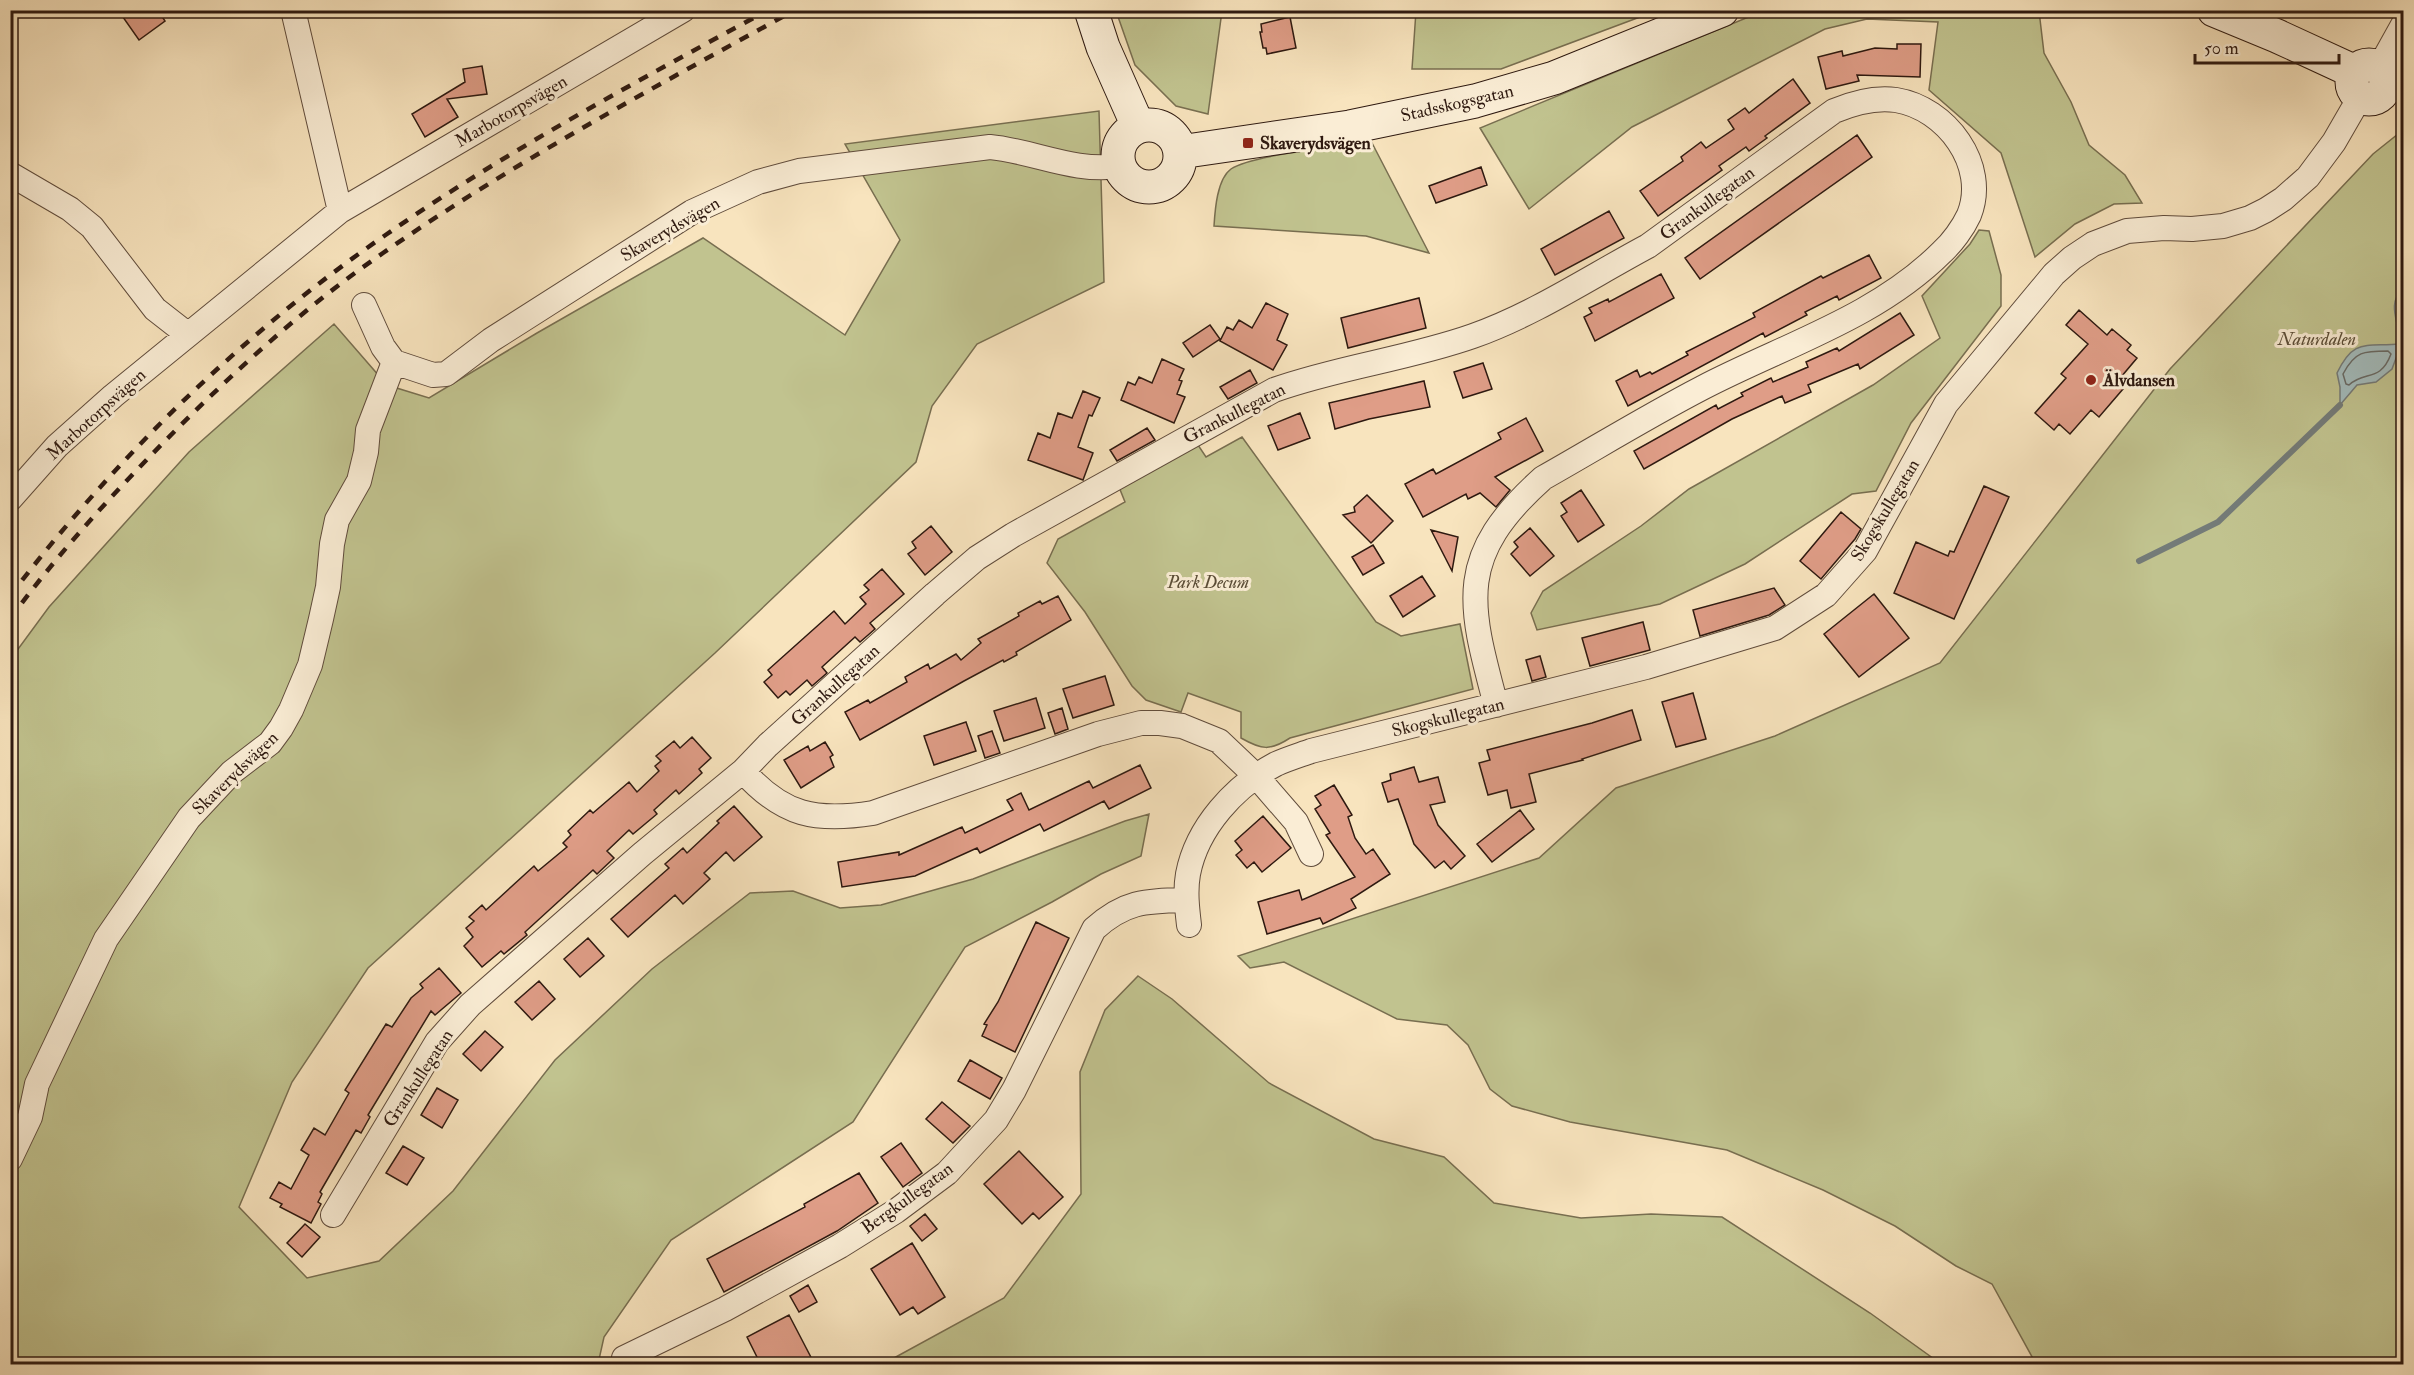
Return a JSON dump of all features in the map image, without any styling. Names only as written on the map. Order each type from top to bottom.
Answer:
[{"type":"street","points":[[293,10],[340,211]]},
{"type":"street","name":"Marbotorpsvägen","points":[[10,499],[57,446],[187,334],[277,264],[340,211],[683,10]]},
{"type":"street","points":[[1091,10],[1103,47],[1138,126]]},
{"type":"street","name":"Stadsskogsgatan","points":[[1180,152],[1350,127],[1475,100],[1554,78],[1722,10]]},
{"type":"street","points":[[2214,10],[2277,36],[2376,86]]},
{"type":"street","name":"Skogskullegatan","points":[[1189,925],[1186,900],[1187,876],[1198,844],[1214,817],[1226,804],[1257,777],[1277,764],[1311,751],[1646,667],[1774,628],[1826,595],[1865,551],[1946,404],[2054,274],[2093,244],[2127,231],[2164,228],[2192,230],[2223,226],[2250,218],[2283,199],[2308,177],[2376,86],[2403,23]]},
{"type":"street","name":"Grankullegatan","points":[[333,1215],[437,1042],[470,1005],[642,854],[743,771],[831,687],[977,558],[1013,535],[1274,390],[1306,379],[1472,337],[1565,293],[1648,246],[1834,111],[1850,104],[1895,100],[1914,105],[1933,114],[1960,142],[1970,162],[1973,187],[1969,215],[1943,252],[1903,285],[1858,313],[1702,388],[1544,478],[1522,497],[1503,519],[1484,552],[1474,583],[1474,610],[1478,639],[1496,705]]},
{"type":"street","points":[[1147,124],[1165,129],[1172,135],[1180,152],[1178,168],[1173,175],[1167,181],[1152,187],[1136,184],[1128,179],[1119,166],[1120,142],[1138,126],[1147,124]]},
{"type":"street","name":"Skaverydsvägen","points":[[10,1159],[30,1117],[37,1084],[106,939],[189,818],[232,772],[270,742],[281,729],[291,710],[310,664],[328,587],[332,544],[338,520],[359,481],[366,453],[368,429],[394,362],[433,375],[446,374],[491,340],[692,212],[758,182],[799,171],[990,147],[1013,149],[1051,160],[1082,165],[1107,168],[1119,166]]},
{"type":"street","points":[[10,174],[70,209],[92,227],[155,309],[187,334]]},
{"type":"street","points":[[364,305],[383,347],[394,362]]},
{"type":"street","points":[[743,771],[774,800],[800,812],[825,818],[845,817],[873,813],[1098,734],[1141,723],[1182,726],[1219,741],[1257,777],[1296,822],[1311,854]]},
{"type":"street","name":"Bergkullegatan","points":[[624,1358],[725,1309],[840,1246],[896,1211],[947,1173],[996,1120],[1024,1070],[1094,929],[1111,914],[1128,905],[1186,900]]},
{"type":"green space","points":[[1416,10],[1656,11],[1501,69],[1412,69]]},
{"type":"green space","points":[[1116,11],[1222,11],[1208,114],[1176,106],[1135,65]]},
{"type":"green space","points":[[1763,11],[2039,11],[2044,53],[2071,102],[2089,145],[2125,175],[2142,203],[2114,204],[2075,224],[2035,257],[2001,153],[1929,90],[1938,22],[1867,19],[1825,29],[1632,127],[1529,209],[1480,128]]},
{"type":"green space","points":[[1099,111],[1104,282],[977,344],[932,406],[916,462],[715,653],[368,968],[292,1082],[239,1207],[307,1278],[379,1261],[453,1191],[555,1060],[652,969],[750,893],[793,891],[840,908],[881,905],[973,879],[1149,814],[1141,856],[1101,874],[965,947],[853,1122],[671,1240],[604,1337],[598,1364],[11,1364],[10,660],[49,607],[189,452],[334,324],[387,385],[429,398],[703,238],[845,335],[900,240],[845,144]]},
{"type":"green space","name":"Naturdalen","points":[[2403,130],[2403,1364],[2036,1364],[1992,1284],[1956,1266],[1895,1226],[1823,1190],[1727,1150],[1570,1122],[1512,1106],[1490,1089],[1468,1045],[1447,1025],[1397,1019],[1284,962],[1250,968],[1238,956],[1539,858],[1616,788],[1775,736],[1940,663],[2170,369],[2373,154]]},
{"type":"green space","points":[[1371,141],[1429,253],[1366,236],[1214,226],[1220,187],[1231,169],[1257,159],[1276,155]]},
{"type":"green space","points":[[1979,230],[1989,231],[2001,275],[2001,306],[1911,423],[1876,491],[1852,494],[1745,564],[1660,604],[1537,630],[1531,613],[1543,591],[1641,526],[1689,489],[1873,385],[1940,338],[1922,296],[1970,244]]},
{"type":"green space","name":"Park Decum","points":[[1242,437],[1376,622],[1401,636],[1460,624],[1473,689],[1290,738],[1271,747],[1260,747],[1241,738],[1241,712],[1188,693],[1181,712],[1146,700],[1132,686],[1085,612],[1047,563],[1058,539],[1125,502],[1119,487],[1198,445],[1206,457]]},
{"type":"green space","points":[[1138,976],[1172,999],[1269,1083],[1374,1139],[1444,1157],[1494,1203],[1581,1218],[1651,1214],[1722,1217],[1870,1313],[1941,1364],[883,1364],[1004,1298],[1081,1194],[1080,1072],[1105,1010]]},
{"type":"water","points":[[2403,288],[2403,349],[2398,353],[2392,369],[2376,382],[2357,385],[2340,405],[2337,373],[2349,354],[2362,346],[2400,344],[2394,308]]},
{"type":"building","points":[[118,10],[158,10],[165,21],[139,40]]},
{"type":"building","points":[[1290,17],[1296,48],[1267,54],[1266,48],[1263,48],[1261,24]]},
{"type":"building","points":[[1897,44],[1921,44],[1920,77],[1857,75],[1859,81],[1826,89],[1818,57],[1842,51],[1843,56],[1875,48],[1897,49]]},
{"type":"building","points":[[482,66],[487,94],[447,99],[458,117],[425,137],[412,114],[465,82],[463,69]]},
{"type":"building","points":[[1793,79],[1810,103],[1765,136],[1767,138],[1749,151],[1746,147],[1719,166],[1722,170],[1658,216],[1640,191],[1683,161],[1681,157],[1701,142],[1706,148],[1734,129],[1728,120],[1745,108],[1749,113]]},
{"type":"building","points":[[1857,135],[1872,157],[1700,279],[1685,258]]},
{"type":"building","points":[[1481,167],[1487,185],[1436,203],[1429,186]]},
{"type":"building","points":[[1609,211],[1624,238],[1555,275],[1541,249]]},
{"type":"building","points":[[1869,255],[1881,278],[1839,300],[1837,296],[1805,312],[1807,315],[1765,337],[1763,333],[1628,406],[1616,381],[1637,370],[1640,377],[1650,372],[1652,374],[1688,355],[1686,352],[1755,317],[1753,313],[1821,276],[1823,278]]},
{"type":"building","points":[[1661,274],[1674,298],[1595,341],[1584,317],[1592,313],[1589,308],[1608,299],[1609,302]]},
{"type":"building","points":[[1419,298],[1426,328],[1348,348],[1341,318]]},
{"type":"building","points":[[1266,303],[1288,314],[1277,340],[1287,345],[1273,370],[1220,341],[1227,327],[1233,330],[1239,320],[1252,328]]},
{"type":"building","name":"Älvdansen","points":[[2079,310],[2107,335],[2112,329],[2131,345],[2127,350],[2137,358],[2116,383],[2123,389],[2099,417],[2091,410],[2070,434],[2059,424],[2054,430],[2035,413],[2066,378],[2061,374],[2088,344],[2066,325]]},
{"type":"building","points":[[1900,313],[1914,335],[1860,369],[1858,364],[1808,385],[1811,392],[1785,403],[1782,396],[1732,419],[1644,469],[1634,451],[1716,405],[1718,409],[1743,396],[1741,393],[1771,378],[1773,382],[1808,367],[1806,362],[1837,348],[1839,351]]},
{"type":"building","points":[[1210,325],[1220,339],[1193,357],[1183,343]]},
{"type":"building","points":[[1162,359],[1184,369],[1179,380],[1182,381],[1177,394],[1185,397],[1174,423],[1121,400],[1128,382],[1135,385],[1139,377],[1152,383]]},
{"type":"building","points":[[1483,363],[1492,389],[1463,398],[1454,372]]},
{"type":"building","points":[[1250,370],[1257,383],[1228,399],[1220,387]]},
{"type":"building","points":[[1424,381],[1430,407],[1369,419],[1335,429],[1329,403]]},
{"type":"building","points":[[1083,391],[1100,398],[1092,416],[1089,415],[1078,447],[1093,453],[1083,480],[1028,460],[1038,433],[1050,438],[1058,413],[1072,418]]},
{"type":"building","points":[[1300,413],[1310,438],[1278,450],[1268,426]]},
{"type":"building","points":[[1526,418],[1543,451],[1495,477],[1510,490],[1496,507],[1480,493],[1468,499],[1466,494],[1423,517],[1405,484],[1433,469],[1436,474],[1501,439],[1498,433]]},
{"type":"building","points":[[1147,428],[1155,440],[1117,461],[1110,450]]},
{"type":"building","points":[[1984,486],[2009,497],[1954,619],[1894,593],[1916,542],[1948,556],[1950,551],[1954,552]]},
{"type":"building","points":[[1581,490],[1604,525],[1578,542],[1561,516],[1567,512],[1561,503]]},
{"type":"building","points":[[1367,495],[1393,521],[1371,543],[1343,515],[1355,512],[1354,507]]},
{"type":"building","points":[[1841,512],[1861,529],[1821,579],[1800,561]]},
{"type":"building","points":[[931,526],[952,552],[925,575],[908,554],[916,548],[912,542]]},
{"type":"building","points":[[1530,528],[1554,556],[1530,576],[1511,554],[1518,547],[1514,542]]},
{"type":"building","points":[[1431,530],[1458,537],[1452,571]]},
{"type":"building","points":[[1373,545],[1384,563],[1363,575],[1352,557]]},
{"type":"building","points":[[882,569],[904,594],[870,623],[875,629],[860,642],[855,637],[822,667],[827,673],[812,686],[807,680],[790,695],[786,691],[778,698],[764,682],[772,675],[768,670],[834,611],[845,624],[866,604],[860,597],[869,590],[864,585]]},
{"type":"building","points":[[1422,576],[1435,596],[1403,617],[1390,596]]},
{"type":"building","points":[[1774,588],[1785,605],[1769,615],[1700,636],[1693,610]]},
{"type":"building","points":[[1874,594],[1909,638],[1859,677],[1824,634]]},
{"type":"building","points":[[1058,596],[1071,620],[1016,652],[1017,655],[964,681],[860,740],[845,712],[868,700],[870,703],[907,682],[905,677],[928,664],[930,669],[956,654],[961,660],[981,643],[978,639],[1019,616],[1018,613],[1040,601],[1042,604]]},
{"type":"building","points":[[1643,622],[1650,650],[1590,666],[1582,638]]},
{"type":"building","points":[[1540,656],[1546,677],[1532,681],[1526,660]]},
{"type":"building","points":[[1105,676],[1114,705],[1073,718],[1063,689]]},
{"type":"building","points":[[1693,693],[1706,739],[1676,747],[1662,702]]},
{"type":"building","points":[[1036,698],[1045,728],[1004,741],[994,711]]},
{"type":"building","points":[[1062,708],[1068,729],[1055,734],[1048,713]]},
{"type":"building","points":[[1632,710],[1641,740],[1583,760],[1529,774],[1536,802],[1511,808],[1507,790],[1488,795],[1479,763],[1490,760],[1487,750],[1592,723]]},
{"type":"building","points":[[966,722],[976,751],[934,765],[924,736]]},
{"type":"building","points":[[992,731],[1000,753],[985,758],[978,736]]},
{"type":"building","points":[[692,737],[711,758],[699,769],[702,773],[679,794],[676,790],[654,810],[657,814],[633,834],[629,830],[607,851],[614,858],[597,874],[593,870],[525,932],[527,935],[504,954],[501,951],[482,967],[464,946],[473,937],[466,928],[474,921],[469,917],[482,905],[486,910],[534,866],[538,871],[567,847],[563,843],[571,835],[568,831],[590,810],[593,813],[629,782],[637,792],[659,771],[655,766],[661,761],[656,756],[674,741],[680,748]]},
{"type":"building","points":[[825,742],[833,755],[830,757],[834,767],[801,788],[784,760],[808,746],[810,751]]},
{"type":"building","points":[[1140,765],[1151,788],[1109,809],[1104,801],[1044,831],[1040,824],[980,853],[977,848],[915,876],[842,887],[838,862],[899,852],[899,855],[962,827],[965,833],[1013,810],[1007,800],[1021,793],[1029,810],[1089,781],[1093,788]]},
{"type":"building","points":[[1414,767],[1419,782],[1438,777],[1445,802],[1430,805],[1438,825],[1465,856],[1451,869],[1444,861],[1435,868],[1414,844],[1398,799],[1388,802],[1382,783],[1391,780],[1390,774]]},
{"type":"building","points":[[1334,785],[1352,815],[1348,817],[1355,838],[1366,854],[1373,849],[1390,874],[1351,899],[1356,908],[1323,924],[1320,918],[1267,934],[1258,902],[1299,890],[1302,900],[1355,877],[1326,835],[1330,833],[1315,809],[1321,805],[1315,796]]},
{"type":"building","points":[[734,806],[762,837],[734,861],[726,852],[704,873],[710,879],[683,904],[675,895],[628,937],[611,919],[669,868],[665,864],[683,848],[687,853]]},
{"type":"building","points":[[1520,810],[1534,829],[1492,862],[1477,844]]},
{"type":"building","points":[[1263,816],[1291,848],[1262,872],[1254,862],[1247,868],[1236,855],[1242,850],[1235,841]]},
{"type":"building","points":[[1036,922],[1069,938],[1015,1052],[982,1036],[987,1025],[984,1024],[998,1002]]},
{"type":"building","points":[[588,938],[604,956],[580,977],[564,959]]},
{"type":"building","points":[[439,968],[461,993],[435,1015],[431,1011],[368,1115],[370,1117],[361,1133],[356,1130],[320,1192],[322,1194],[318,1202],[321,1204],[311,1223],[280,1207],[282,1204],[270,1198],[279,1182],[291,1189],[309,1155],[301,1150],[314,1128],[325,1135],[349,1093],[345,1090],[386,1024],[392,1027],[411,998],[423,988],[420,984]]},
{"type":"building","points":[[539,981],[555,999],[532,1020],[515,1002]]},
{"type":"building","points":[[485,1031],[503,1047],[481,1071],[463,1054]]},
{"type":"building","points":[[970,1060],[1002,1078],[990,1099],[958,1081]]},
{"type":"building","points":[[437,1088],[458,1100],[442,1128],[421,1115]]},
{"type":"building","points":[[942,1102],[970,1126],[953,1143],[926,1119]]},
{"type":"building","points":[[901,1143],[922,1173],[903,1187],[881,1157]]},
{"type":"building","points":[[403,1146],[424,1158],[407,1185],[386,1173]]},
{"type":"building","points":[[1019,1151],[1063,1197],[1039,1219],[1033,1213],[1022,1224],[984,1184]]},
{"type":"building","points":[[859,1173],[878,1203],[837,1231],[724,1292],[707,1259],[805,1207],[804,1204]]},
{"type":"building","points":[[925,1214],[937,1229],[922,1241],[910,1226]]},
{"type":"building","points":[[305,1224],[320,1237],[302,1257],[287,1243]]},
{"type":"building","points":[[912,1243],[945,1297],[918,1314],[913,1307],[900,1315],[871,1269]]},
{"type":"building","points":[[808,1285],[817,1302],[799,1312],[790,1296]]},
{"type":"building","points":[[789,1315],[815,1365],[761,1365],[747,1337]]},
{"type":"waterway","points":[[2139,561],[2218,522],[2340,405]]},
{"type":"railway","points":[[10,596],[93,495],[138,446],[232,355],[334,272],[433,203],[526,145],[768,10]]},
{"type":"railway","points":[[10,619],[83,528],[162,444],[241,368],[324,296],[383,253],[534,156],[795,10]]},
{"type":"place","name":"Skaverydsvägen","points":[[1248,143]]},
{"type":"place","name":"Älvdansen","points":[[2091,380]]}]
